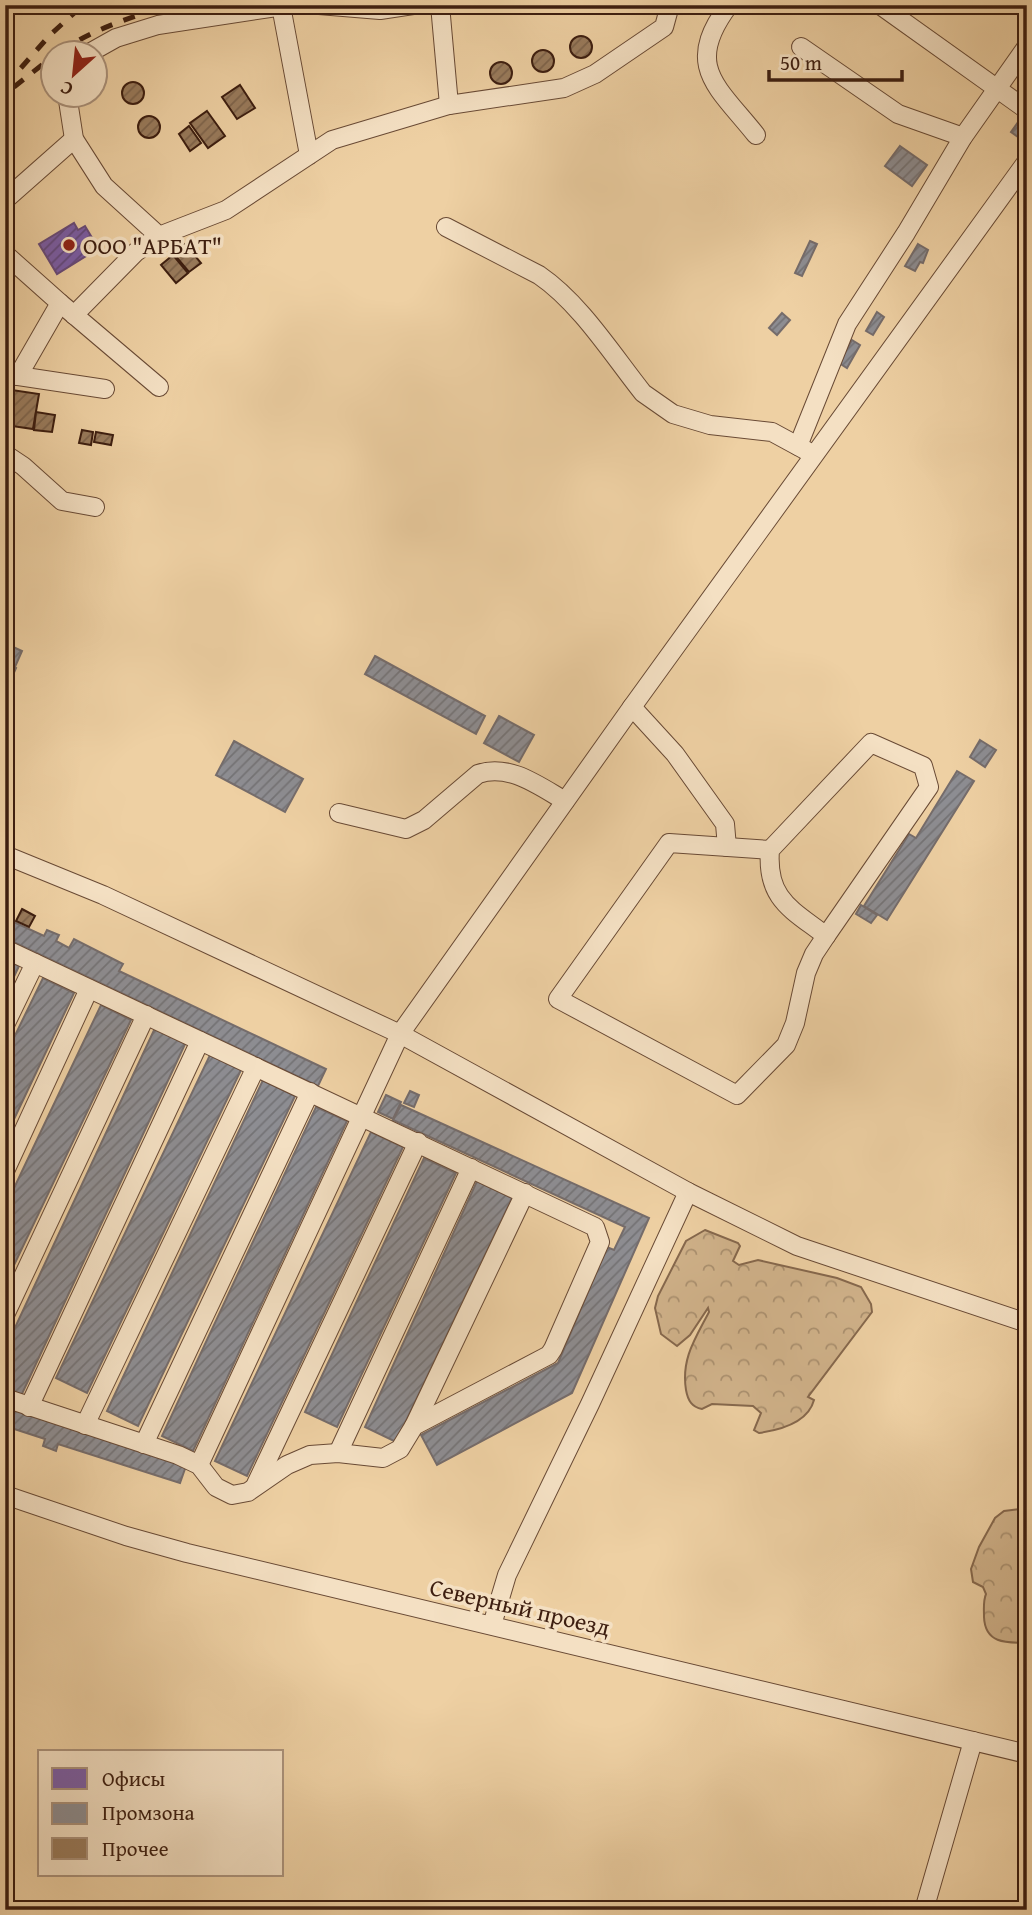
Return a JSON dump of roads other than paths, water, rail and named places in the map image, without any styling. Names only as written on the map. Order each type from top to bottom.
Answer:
[{"type":"street","points":[[319,5],[380,10],[414,5]]},
{"type":"street","points":[[440,5],[449,105]]},
{"type":"street","points":[[11,375],[67,309],[159,236],[226,210],[332,140],[449,105],[564,88],[595,75],[664,27],[670,5]]},
{"type":"street","points":[[729,5],[709,37],[705,63],[714,83],[756,135]]},
{"type":"street","points":[[880,5],[1027,110]]},
{"type":"street","points":[[108,43],[158,25],[286,6],[309,155]]},
{"type":"street","points":[[797,446],[848,324],[963,137],[1027,46]]},
{"type":"street","points":[[802,47],[898,114],[963,137]]},
{"type":"street","points":[[69,108],[74,139],[104,186],[159,236]]},
{"type":"street","points":[[5,200],[74,139]]},
{"type":"street","points":[[199,1465],[400,1034],[632,707],[1027,161]]},
{"type":"street","points":[[446,227],[552,283],[643,393],[656,404],[695,422],[772,432],[814,456]]},
{"type":"street","points":[[5,254],[159,387]]},
{"type":"street","points":[[11,375],[105,389]]},
{"type":"street","points":[[5,454],[23,466],[62,501],[95,507]]},
{"type":"street","points":[[632,707],[675,754],[725,824],[727,847]]},
{"type":"street","points":[[770,850],[669,843],[558,999],[737,1095],[786,1045],[795,1023],[806,973],[814,954],[929,787],[923,766],[870,743],[770,850],[769,862],[778,897],[792,913],[826,936]]},
{"type":"street","points":[[339,813],[406,829],[424,820],[478,774],[488,770],[513,774],[565,801]]},
{"type":"street","points":[[5,855],[103,895],[400,1034],[688,1192],[797,1246],[1027,1323]]},
{"type":"street","points":[[5,949],[595,1227],[599,1235],[598,1249],[554,1349],[542,1360],[414,1426]]},
{"type":"street","points":[[5,1026],[35,963]]},
{"type":"street","points":[[5,1171],[89,989]]},
{"type":"street","points":[[5,1315],[146,1015]]},
{"type":"street","points":[[29,1407],[200,1041]]},
{"type":"street","points":[[85,1425],[256,1067]]},
{"type":"street","points":[[144,1444],[310,1092]]},
{"type":"street","points":[[255,1487],[418,1142]]},
{"type":"street","points":[[338,1453],[471,1168]]},
{"type":"street","points":[[492,1625],[506,1575],[590,1404],[688,1192]]},
{"type":"street","points":[[5,1398],[199,1465],[207,1479],[232,1495],[255,1487],[310,1455],[338,1453],[370,1458],[393,1455],[406,1443],[525,1193]]},
{"type":"street","name":"Северный проезд","points":[[5,1495],[112,1532],[187,1553],[1027,1754]]},
{"type":"street","points":[[924,1910],[973,1741]]},
{"type":"railway","points":[[5,86],[50,35],[83,5]]},
{"type":"railway","points":[[83,38],[114,24],[173,5]]},
{"type":"railway","points":[[14,87],[38,68]]},
{"type":"place","name":"ООО \"АРБАТ\"","points":[[69,245]]}]
